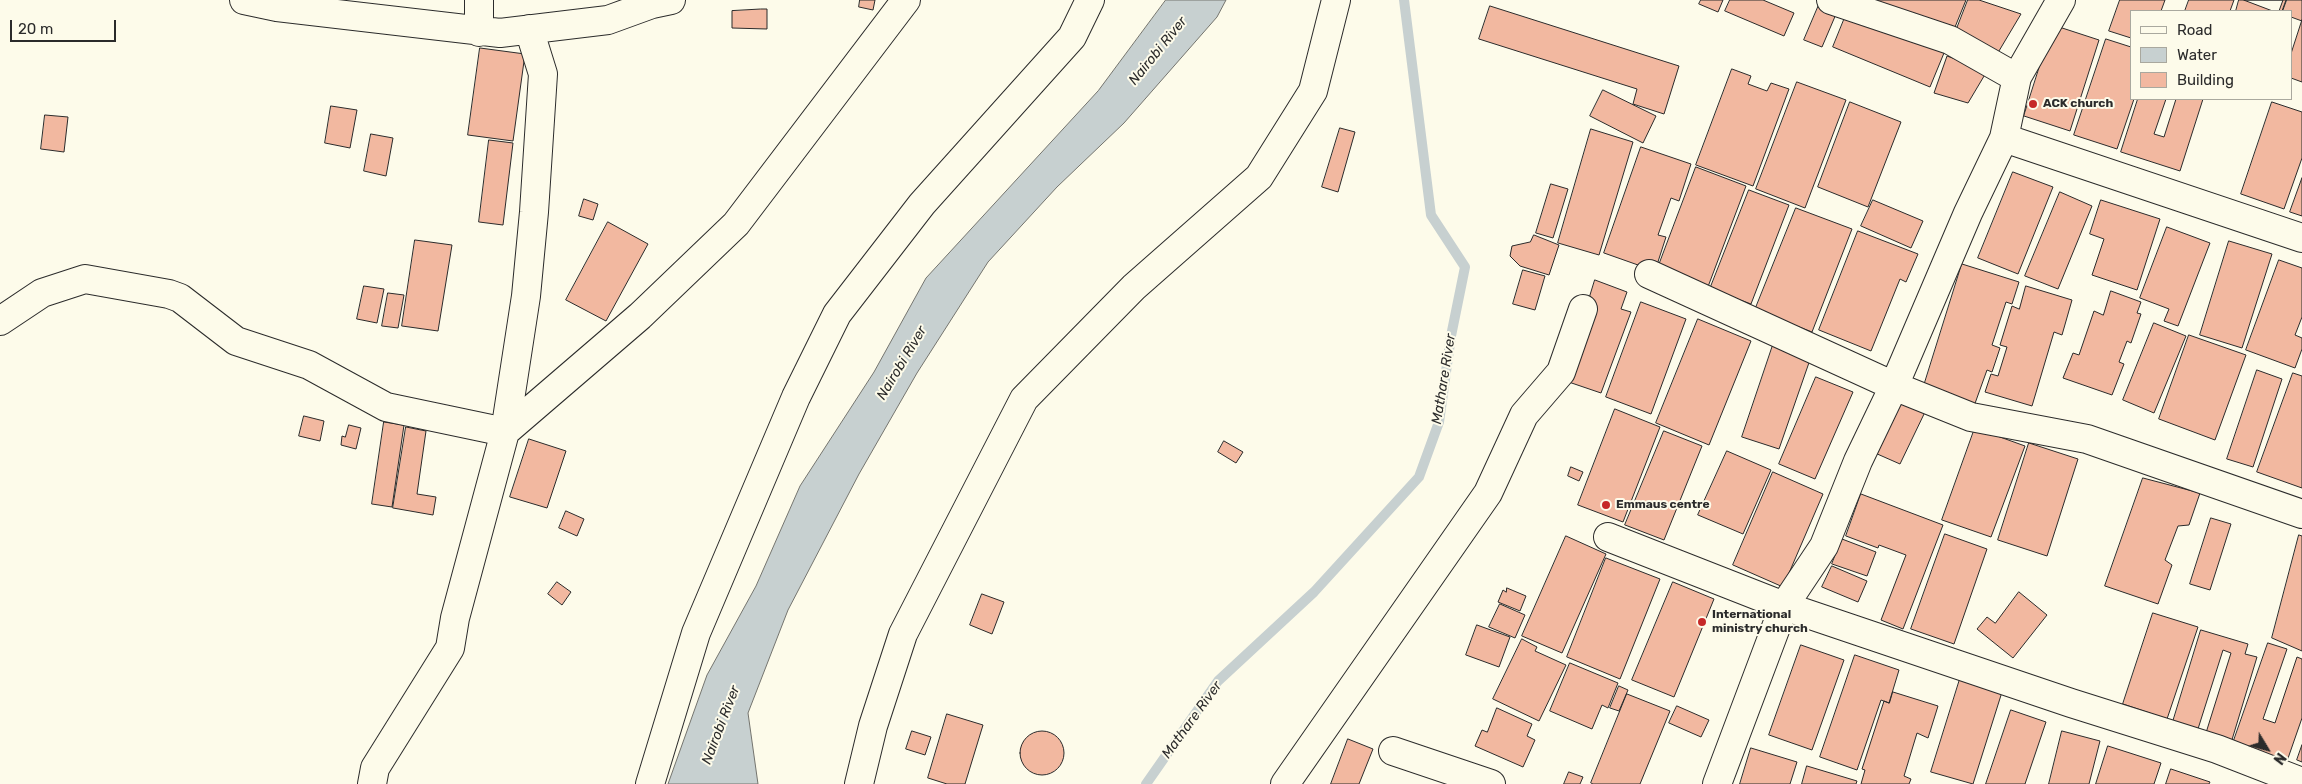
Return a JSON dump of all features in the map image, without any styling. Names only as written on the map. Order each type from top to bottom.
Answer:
[{"type":"street","points":[[244,0],[277,7],[500,33],[608,20],[652,4],[671,0]]},
{"type":"street","points":[[479,0],[479,32]]},
{"type":"street","points":[[505,432],[640,316],[736,224],[906,0]]},
{"type":"street","points":[[650,784],[696,633],[796,397],[837,314],[922,204],[1072,37],[1090,0]]},
{"type":"street","points":[[859,784],[873,726],[903,634],[1024,399],[1134,287],[1259,177],[1313,91],[1336,0]]},
{"type":"street","points":[[1831,0],[1950,40],[2017,78]]},
{"type":"street","points":[[1717,784],[1784,606],[1824,546],[1858,461],[1894,386],[1968,213],[2004,138],[2017,78],[2061,0]]},
{"type":"street","points":[[372,784],[375,768],[450,648],[455,618],[505,432],[526,296],[534,212],[543,74],[530,29]]},
{"type":"street","points":[[2004,138],[2302,238]]},
{"type":"street","points":[[1649,274],[1894,386],[1970,418],[2086,439],[2302,514]]},
{"type":"street","points":[[0,321],[42,293],[85,279],[169,294],[180,298],[236,341],[309,365],[386,407],[505,432]]},
{"type":"street","points":[[1285,784],[1488,493],[1524,415],[1561,372],[1583,309]]},
{"type":"street","points":[[1608,537],[1784,606],[2071,703],[2217,749],[2302,782]]},
{"type":"street","points":[[1393,750],[1492,784]]},
{"type":"water","name":"Nairobi River","points":[[1166,0],[1226,0],[1217,17],[1124,123],[1057,187],[988,262],[917,373],[859,474],[788,610],[748,713],[758,784],[668,784],[707,675],[756,586],[800,486],[874,372],[926,278],[1098,91]]},
{"type":"building","points":[[860,0],[875,0],[873,10],[859,7]]},
{"type":"building","points":[[1701,0],[1723,0],[1718,12],[1699,4]]},
{"type":"building","points":[[1730,0],[1763,0],[1794,13],[1784,36],[1725,11]]},
{"type":"building","points":[[1821,0],[1842,0],[1822,47],[1804,40]]},
{"type":"building","points":[[1852,0],[1966,0],[1953,32],[1956,58],[1944,53],[1930,87],[1833,47]]},
{"type":"building","points":[[1968,0],[1979,0],[2021,14],[1968,103],[1934,93],[1947,56],[1958,60],[1967,37],[1956,31]]},
{"type":"building","points":[[2120,0],[2165,0],[2161,10],[2130,10],[2130,38],[2109,31]]},
{"type":"building","points":[[2189,0],[2234,0],[2230,10],[2185,10]]},
{"type":"building","points":[[2239,0],[2286,0],[2282,10],[2236,10]]},
{"type":"building","points":[[2244,0],[2283,0],[2279,10],[2270,10]]},
{"type":"building","points":[[2287,0],[2302,0],[2302,21],[2292,17],[2292,10],[2283,10]]},
{"type":"building","points":[[1490,6],[1679,66],[1664,114],[1633,104],[1637,89],[1479,39]]},
{"type":"building","points":[[767,9],[767,29],[732,28],[732,11]]},
{"type":"building","points":[[2302,20],[2302,82],[2292,78],[2292,51]]},
{"type":"building","points":[[2053,25],[2099,40],[2070,131],[2024,116]]},
{"type":"building","points":[[2106,39],[2130,47],[2130,100],[2134,100],[2117,149],[2074,135]]},
{"type":"building","points":[[480,48],[525,54],[513,141],[468,135]]},
{"type":"building","points":[[1732,69],[1751,76],[1748,84],[1767,91],[1771,83],[1789,89],[1753,186],[1696,165]]},
{"type":"building","points":[[1797,82],[1846,100],[1805,208],[1756,189]]},
{"type":"building","points":[[1603,90],[1656,116],[1643,143],[1590,116]]},
{"type":"building","points":[[2138,100],[2166,100],[2154,134],[2164,137],[2176,100],[2203,100],[2180,171],[2121,152]]},
{"type":"building","points":[[1850,102],[1901,122],[1868,207],[1818,187]]},
{"type":"building","points":[[2272,102],[2302,112],[2302,158],[2284,209],[2241,194]]},
{"type":"building","points":[[331,106],[357,110],[350,148],[325,143]]},
{"type":"building","points":[[45,115],[68,117],[64,152],[41,149]]},
{"type":"building","points":[[1340,128],[1355,132],[1338,192],[1322,187]]},
{"type":"building","points":[[1591,129],[1633,142],[1599,255],[1558,243]]},
{"type":"building","points":[[371,134],[393,138],[386,176],[364,171]]},
{"type":"building","points":[[489,140],[513,143],[503,225],[479,222]]},
{"type":"building","points":[[1641,147],[1691,164],[1679,201],[1671,198],[1658,235],[1666,237],[1655,271],[1604,253]]},
{"type":"building","points":[[1696,167],[1746,186],[1706,292],[1656,273]]},
{"type":"building","points":[[2013,172],[2053,187],[2018,274],[1978,258]]},
{"type":"building","points":[[2302,178],[2302,216],[2290,212]]},
{"type":"building","points":[[1551,184],[1568,189],[1553,238],[1536,233]]},
{"type":"building","points":[[1749,190],[1789,205],[1751,304],[1710,289]]},
{"type":"building","points":[[2060,192],[2092,206],[2058,289],[2025,276]]},
{"type":"building","points":[[584,199],[598,204],[593,220],[579,216]]},
{"type":"building","points":[[1873,200],[1923,221],[1911,248],[1861,226]]},
{"type":"building","points":[[2101,200],[2160,219],[2137,290],[2092,275],[2104,239],[2090,234]]},
{"type":"building","points":[[1796,208],[1852,229],[1812,332],[1755,310]]},
{"type":"building","points":[[608,222],[648,244],[606,321],[566,300]]},
{"type":"building","points":[[2167,227],[2210,243],[2178,326],[2164,321],[2169,309],[2140,298]]},
{"type":"building","points":[[1858,231],[1918,254],[1906,282],[1900,279],[1871,351],[1819,330]]},
{"type":"building","points":[[1534,235],[1559,245],[1549,275],[1520,266],[1510,256],[1512,246],[1530,242]]},
{"type":"building","points":[[415,240],[452,245],[438,331],[402,326]]},
{"type":"building","points":[[2229,241],[2272,254],[2242,348],[2200,335]]},
{"type":"building","points":[[2279,260],[2302,268],[2302,317],[2295,335],[2302,338],[2302,349],[2295,368],[2246,350]]},
{"type":"building","points":[[1962,264],[2019,282],[2012,304],[2006,302],[1992,345],[2000,348],[1992,372],[1987,370],[1973,409],[1922,392]]},
{"type":"building","points":[[1523,270],[1545,276],[1535,310],[1513,304]]},
{"type":"building","points":[[1595,280],[1627,292],[1621,309],[1631,312],[1601,393],[1551,376],[1589,298]]},
{"type":"building","points":[[364,286],[384,289],[377,323],[357,319]]},
{"type":"building","points":[[2026,286],[2072,300],[2062,335],[2054,332],[2032,406],[1985,392],[1991,374],[1998,376],[2007,347],[2000,345],[2012,306],[2019,309]]},
{"type":"building","points":[[2111,291],[2141,302],[2137,313],[2141,314],[2131,343],[2127,341],[2119,362],[2124,364],[2112,395],[2063,378],[2073,353],[2079,355],[2094,311],[2103,315]]},
{"type":"building","points":[[388,293],[404,295],[398,328],[382,326]]},
{"type":"building","points":[[1641,302],[1686,319],[1651,414],[1606,397]]},
{"type":"building","points":[[1698,319],[1751,341],[1709,445],[1656,423]]},
{"type":"building","points":[[2154,323],[2186,336],[2154,413],[2123,400]]},
{"type":"building","points":[[2189,335],[2246,355],[2215,440],[2159,419]]},
{"type":"building","points":[[1774,342],[1812,354],[1779,449],[1742,437]]},
{"type":"building","points":[[2257,370],[2282,379],[2253,467],[2227,459]]},
{"type":"building","points":[[2293,373],[2302,376],[2302,488],[2257,472]]},
{"type":"building","points":[[1816,377],[1853,392],[1815,479],[1779,464]]},
{"type":"building","points":[[1900,400],[1925,412],[1900,464],[1875,453]]},
{"type":"building","points":[[1615,409],[1660,427],[1623,522],[1578,505]]},
{"type":"building","points":[[304,416],[324,421],[320,441],[299,436]]},
{"type":"building","points":[[384,422],[404,425],[392,507],[372,504]]},
{"type":"building","points":[[349,425],[361,428],[356,449],[341,445],[342,436],[345,437]]},
{"type":"building","points":[[406,427],[426,431],[417,494],[436,497],[433,515],[393,508]]},
{"type":"building","points":[[1975,428],[2025,446],[1991,537],[1942,520]]},
{"type":"building","points":[[1664,431],[1702,446],[1664,540],[1625,525]]},
{"type":"building","points":[[529,439],[566,451],[547,508],[510,497]]},
{"type":"building","points":[[1224,441],[1243,452],[1236,463],[1218,452]]},
{"type":"building","points":[[2029,443],[2078,459],[2047,556],[1998,540]]},
{"type":"building","points":[[1727,451],[1771,470],[1743,534],[1698,515]]},
{"type":"building","points":[[1571,467],[1583,472],[1579,481],[1568,476]]},
{"type":"building","points":[[1773,472],[1823,494],[1783,587],[1733,565]]},
{"type":"building","points":[[2143,478],[2200,493],[2189,525],[2178,526],[2165,560],[2172,565],[2158,604],[2105,586]]},
{"type":"building","points":[[1861,494],[1943,525],[1903,629],[1881,620],[1906,555],[1879,545],[1878,548],[1846,536]]},
{"type":"building","points":[[566,511],[584,519],[577,536],[559,528]]},
{"type":"building","points":[[2211,518],[2231,524],[2210,590],[2190,584]]},
{"type":"building","points":[[1945,534],[1987,549],[1954,644],[1911,629]]},
{"type":"building","points":[[2299,535],[2302,536],[2302,651],[2272,638]]},
{"type":"building","points":[[1566,536],[1606,554],[1562,653],[1522,636]]},
{"type":"building","points":[[1842,539],[1876,552],[1867,576],[1832,564]]},
{"type":"building","points":[[1606,558],[1660,579],[1620,679],[1567,657]]},
{"type":"building","points":[[1832,566],[1867,581],[1858,602],[1822,587]]},
{"type":"building","points":[[557,582],[571,592],[562,605],[548,594]]},
{"type":"building","points":[[1673,582],[1714,599],[1674,697],[1632,680]]},
{"type":"building","points":[[1507,588],[1526,596],[1520,611],[1498,602],[1503,590],[1506,592]]},
{"type":"building","points":[[2019,592],[2047,615],[2013,658],[1977,629],[1987,617],[1995,623]]},
{"type":"building","points":[[982,594],[1004,602],[992,634],[970,625]]},
{"type":"building","points":[[1500,604],[1525,615],[1515,638],[1489,627]]},
{"type":"building","points":[[2153,613],[2198,627],[2167,719],[2123,704]]},
{"type":"building","points":[[1477,625],[1510,637],[1499,667],[1466,655]]},
{"type":"building","points":[[2201,630],[2248,644],[2245,654],[2257,657],[2231,743],[2205,736],[2231,653],[2223,650],[2197,732],[2172,725]]},
{"type":"building","points":[[1522,639],[1537,647],[1535,651],[1566,665],[1539,721],[1493,699]]},
{"type":"building","points":[[2268,643],[2287,649],[2263,719],[2275,723],[2297,657],[2302,659],[2302,718],[2286,764],[2232,746]]},
{"type":"building","points":[[1801,645],[1844,660],[1812,750],[1769,735]]},
{"type":"building","points":[[1855,655],[1899,670],[1889,703],[1881,700],[1857,770],[1820,757]]},
{"type":"building","points":[[1570,663],[1618,683],[1608,708],[1602,705],[1592,729],[1550,711]]},
{"type":"building","points":[[1960,679],[2002,692],[1973,784],[1931,772]]},
{"type":"building","points":[[1619,686],[1628,690],[1619,711],[1610,708]]},
{"type":"building","points":[[1893,692],[1938,706],[1928,738],[1917,733],[1904,776],[1911,779],[1909,784],[1861,784],[1865,770],[1862,769],[1884,701],[1889,703]]},
{"type":"building","points":[[1627,694],[1670,711],[1640,784],[1593,784],[1591,783]]},
{"type":"building","points":[[1677,706],[1709,720],[1701,737],[1669,723]]},
{"type":"building","points":[[1497,708],[1532,724],[1527,736],[1535,740],[1523,767],[1475,746],[1482,730],[1487,732]]},
{"type":"building","points":[[2011,710],[2046,722],[2025,784],[1986,784]]},
{"type":"building","points":[[947,714],[983,725],[965,784],[947,784],[928,778]]},
{"type":"building","points":[[912,731],[931,737],[925,755],[906,749]]},
{"type":"building","points":[[1046,731],[1058,737],[1063,745],[1063,761],[1058,769],[1050,774],[1038,775],[1026,769],[1021,761],[1020,749],[1026,737],[1034,732]]},
{"type":"building","points":[[2062,731],[2100,741],[2089,784],[2049,784]]},
{"type":"building","points":[[1348,739],[1373,749],[1359,784],[1331,784]]},
{"type":"building","points":[[2302,745],[2302,762],[2297,760]]},
{"type":"building","points":[[2108,746],[2161,763],[2154,784],[2096,784]]},
{"type":"building","points":[[1751,748],[1797,762],[1790,784],[1740,784]]},
{"type":"building","points":[[1807,766],[1857,781],[1856,784],[1802,784]]},
{"type":"building","points":[[2171,769],[2210,782],[2209,784],[2166,784]]},
{"type":"building","points":[[1569,772],[1583,777],[1580,784],[1564,784]]},
{"type":"waterway","name":"Mathare River","points":[[1146,784],[1218,681],[1314,592],[1419,477],[1439,422],[1451,336],[1465,267],[1431,215],[1404,0]]},
{"type":"place","name":"ACK church","points":[[2033,104]]},
{"type":"place","name":"Emmaus centre","points":[[1606,505]]},
{"type":"place","name":"International ministry church","points":[[1702,622]]}]
